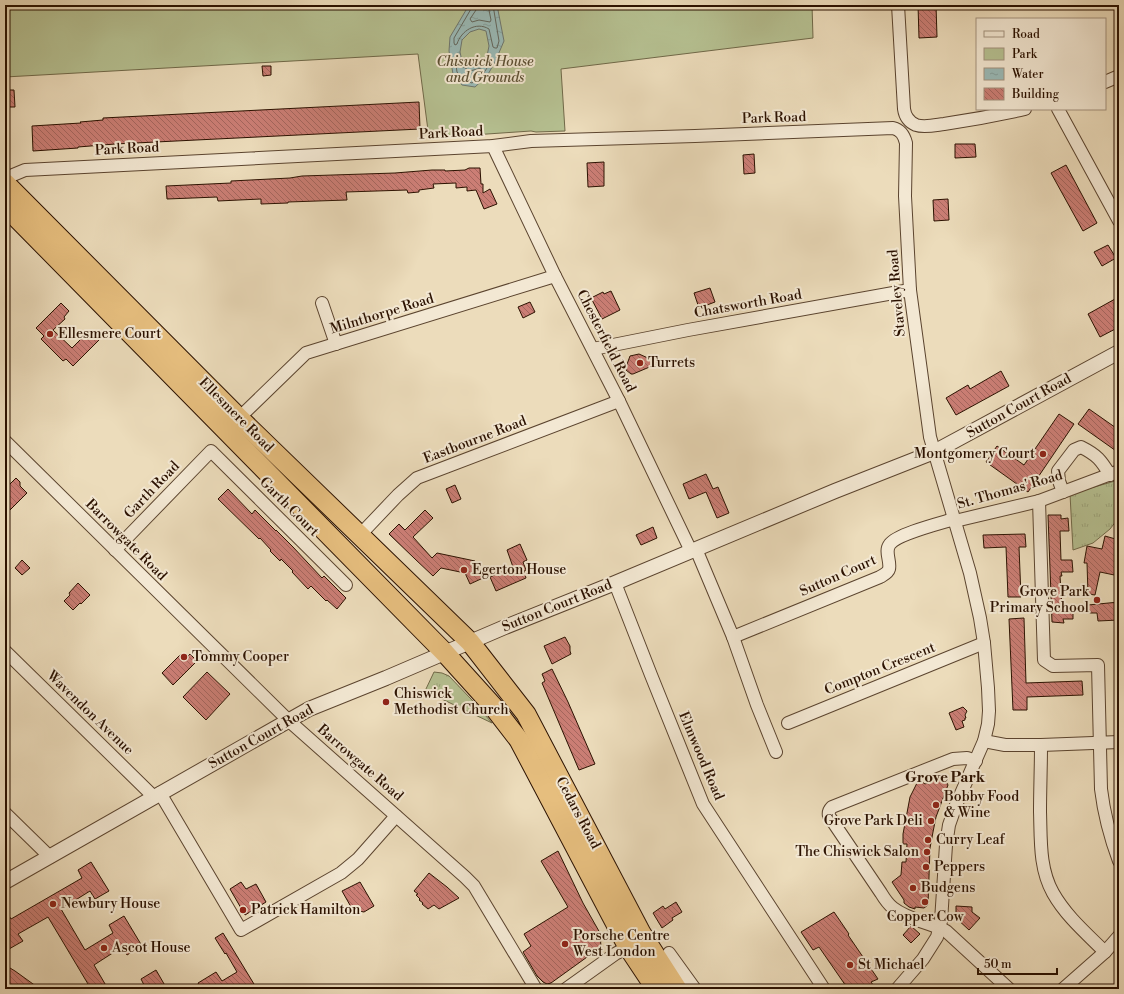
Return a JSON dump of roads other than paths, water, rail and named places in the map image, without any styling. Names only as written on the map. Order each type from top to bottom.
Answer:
[{"type":"highway","name":"Ellesmere Road","points":[[5,183],[239,418],[470,642]]},
{"type":"highway","name":"Ellesmere Road","points":[[5,206],[445,653]]},
{"type":"highway","name":"Cedars Road","points":[[470,642],[526,714],[641,933],[677,989]]},
{"type":"highway","name":"Cedars Road","points":[[445,653],[492,705],[519,740],[628,947],[656,989]]},
{"type":"street","points":[[898,5],[904,108],[905,115],[910,121],[917,126],[927,126],[1020,110]]},
{"type":"street","points":[[1106,82],[1119,76]]},
{"type":"street","points":[[1059,110],[1119,221]]},
{"type":"street","name":"Park Road","points":[[5,183],[13,175],[25,170],[492,146],[531,141],[886,128],[894,128],[901,132]]},
{"type":"street","name":"Staveley Road","points":[[898,989],[923,959],[937,937],[940,928],[946,844],[949,826],[956,805],[984,741],[988,724],[988,688],[980,618],[970,573],[930,437],[910,290],[906,196],[906,143],[901,132]]},
{"type":"street","name":"Chesterfield Road","points":[[492,146],[555,276],[620,401],[694,550],[733,637],[757,705],[776,752]]},
{"type":"street","name":"Milnthorpe Road","points":[[239,418],[306,353],[555,276]]},
{"type":"street","name":"Chatsworth Road","points":[[593,349],[688,330],[910,290]]},
{"type":"street","points":[[322,302],[336,344]]},
{"type":"street","name":"Sutton Court Road","points":[[5,882],[309,709],[505,627],[934,452],[1119,352]]},
{"type":"street","name":"Eastbourne Road","points":[[359,536],[398,495],[418,478],[620,401]]},
{"type":"street","name":"Barrowgate Road","points":[[5,441],[288,720],[474,886],[536,989]]},
{"type":"street","points":[[1063,492],[1059,481],[1058,471],[1074,450],[1081,447],[1092,452],[1114,473]]},
{"type":"street","name":"Garth Road","points":[[115,550],[211,451]]},
{"type":"street","name":"Garth Court","points":[[211,451],[346,585]]},
{"type":"street","name":"St. Thomas' Road","points":[[955,520],[1039,501],[1114,473]]},
{"type":"street","points":[[1039,501],[1044,660],[1053,666],[1098,665],[1101,789],[1104,811],[1119,861]]},
{"type":"street","name":"Sutton Court","points":[[733,637],[880,577],[889,568],[888,547],[890,543],[901,536],[955,520]]},
{"type":"street","name":"Elmwood Road","points":[[615,583],[703,804],[824,989]]},
{"type":"street","name":"Compton Crescent","points":[[788,723],[984,643]]},
{"type":"street","name":"Wavendon Avenue","points":[[5,651],[157,795],[241,930],[341,873],[358,860],[396,816]]},
{"type":"street","points":[[984,741],[1005,745],[1119,742]]},
{"type":"street","points":[[1040,745],[1041,842],[1042,860],[1046,878],[1056,899],[1068,914],[1105,952]]},
{"type":"street","points":[[976,761],[967,758],[953,759],[832,807],[828,813],[889,904],[907,915],[940,928],[950,934],[1009,989]]},
{"type":"street","points":[[5,813],[50,857]]},
{"type":"street","points":[[1063,989],[1105,952],[1119,936]]},
{"type":"street","points":[[566,989],[615,954],[628,947]]},
{"type":"street","points":[[670,953],[695,989]]},
{"type":"water","points":[[469,5],[497,5],[504,41],[487,76],[475,87],[462,85],[453,74],[449,51],[450,37]],"holes":[[[479,29],[486,31],[489,46],[487,56],[480,64],[470,67],[462,61],[460,52],[462,40],[470,32]]]},
{"type":"place","name":"Ellesmere Court","points":[[50,334]]},
{"type":"place","name":"Turrets","points":[[640,363]]},
{"type":"place","name":"Montgomery Court","points":[[1043,454]]},
{"type":"place","name":"Egerton House","points":[[464,570]]},
{"type":"place","name":"Grove Park Primary School","points":[[1097,600]]},
{"type":"place","name":"Tommy Cooper","points":[[184,657]]},
{"type":"place","name":"Chiswick Methodist Church","points":[[386,702]]},
{"type":"place","name":"Bobby Food & Wine","points":[[936,805]]},
{"type":"place","name":"Grove Park Deli","points":[[931,821]]},
{"type":"place","name":"Curry Leaf","points":[[928,840]]},
{"type":"place","name":"The Chiswick Salon","points":[[927,852]]},
{"type":"place","name":"Peppers","points":[[926,867]]},
{"type":"place","name":"Budgens","points":[[913,888]]},
{"type":"place","name":"Copper Cow","points":[[925,902]]},
{"type":"place","name":"Newbury House","points":[[53,904]]},
{"type":"place","name":"Patrick Hamilton","points":[[243,910]]},
{"type":"place","name":"Porsche Centre West London","points":[[565,944]]},
{"type":"place","name":"Ascot House","points":[[104,948]]},
{"type":"place","name":"St Michael","points":[[850,965]]},
{"type":"district","name":"Grove Park","points":[[945,777]]},
{"type":"park label","name":"Chiswick House and Grounds","points":[[485,70]]}]
